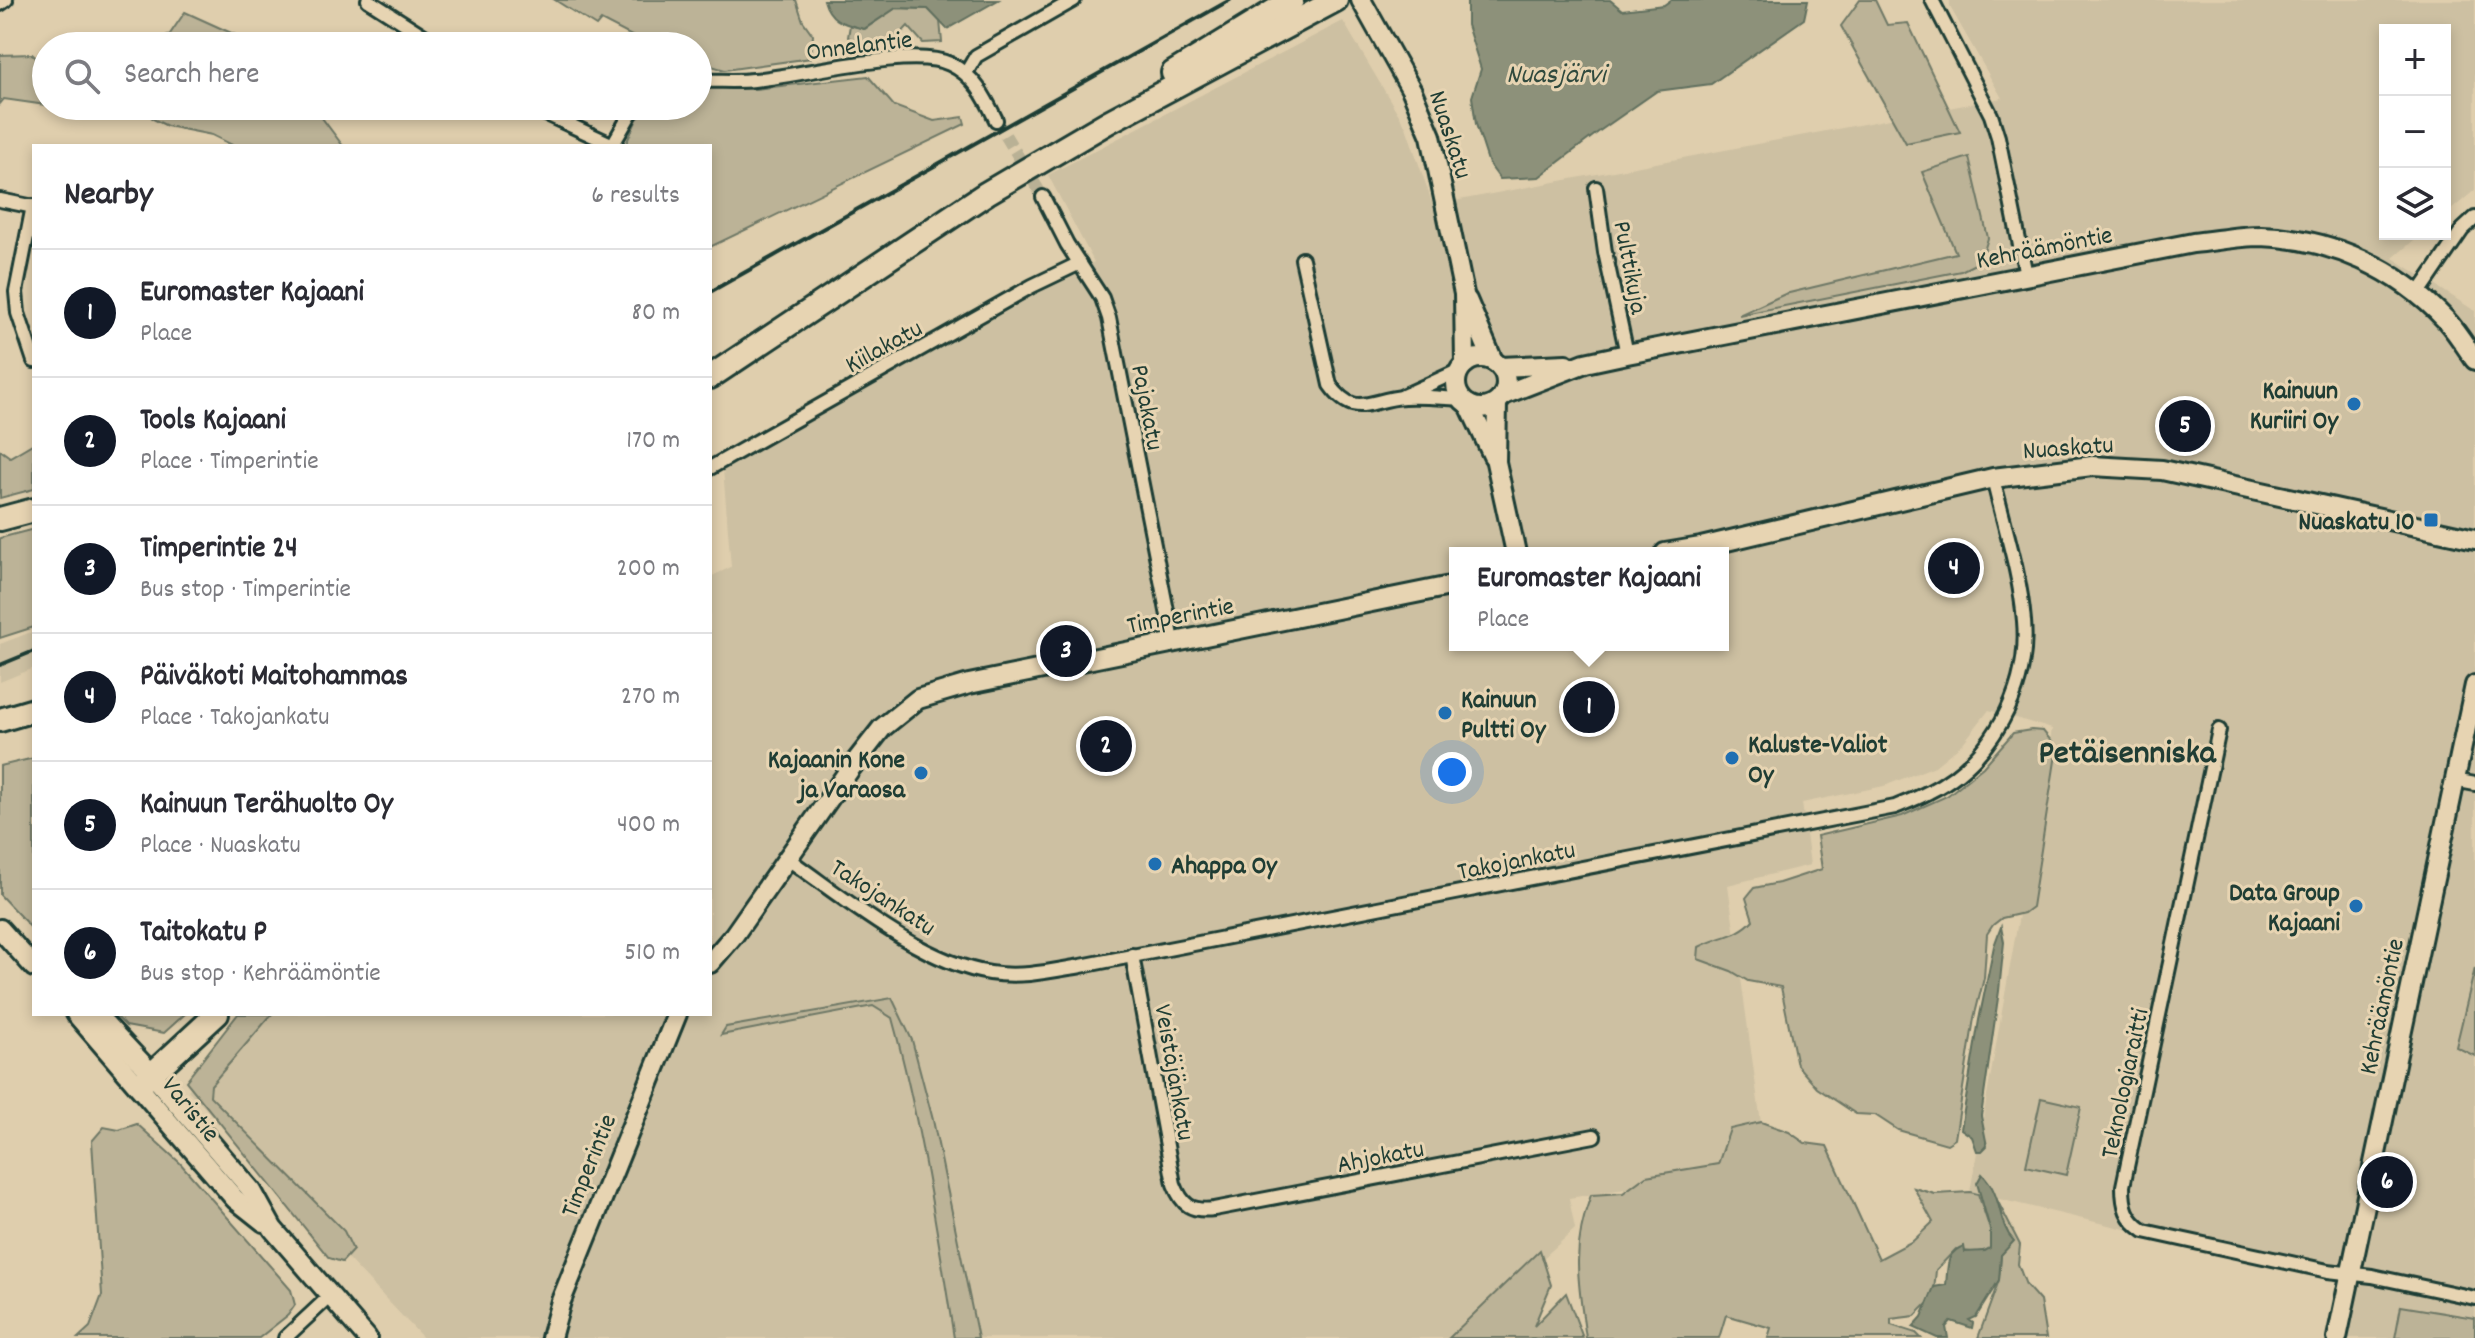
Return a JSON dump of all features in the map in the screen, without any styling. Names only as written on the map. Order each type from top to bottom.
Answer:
[{"type":"highway","points":[[1108,122],[1176,71],[1292,0]]},
{"type":"highway","points":[[712,376],[987,193],[1108,122],[1336,0]]},
{"type":"highway","points":[[0,519],[32,511]]},
{"type":"highway","points":[[0,720],[32,711]]},
{"type":"highway","points":[[146,1079],[215,1016]]},
{"type":"street","points":[[0,4],[6,0]]},
{"type":"street","points":[[368,0],[418,32]]},
{"type":"street","points":[[996,120],[979,86],[966,73],[976,56],[1074,0]]},
{"type":"street","name":"Nuaskatu","points":[[1361,0],[1412,91],[1431,136],[1464,294],[1496,364]]},
{"type":"street","points":[[1932,0],[1991,115],[2026,275]]},
{"type":"street","name":"Onnelantie","points":[[712,81],[752,80],[900,58],[948,62],[966,73]]},
{"type":"street","points":[[558,120],[608,144]]},
{"type":"street","points":[[613,144],[627,120]]},
{"type":"street","name":"Pulttikuja","points":[[1596,188],[1605,252],[1627,354]]},
{"type":"street","name":"Pajakatu","points":[[1043,197],[1102,298],[1109,318],[1173,641]]},
{"type":"street","points":[[0,200],[32,206]]},
{"type":"street","points":[[32,216],[16,292],[18,313],[32,355]]},
{"type":"street","points":[[2419,293],[2462,230],[2475,218]]},
{"type":"street","name":"Kehräämöntie","points":[[1500,399],[1585,363],[2193,243],[2257,236],[2311,242],[2357,257],[2419,293],[2449,323],[2475,360]]},
{"type":"street","points":[[1302,259],[1330,385],[1341,400],[1357,406],[1400,397],[1478,358],[1496,364],[1506,381],[1500,399],[1496,462]]},
{"type":"street","name":"Kiilakatu","points":[[712,467],[1032,286],[1080,263]]},
{"type":"street","name":"Nuaskatu","points":[[1462,367],[1464,294]]},
{"type":"street","name":"Kehräämöntie","points":[[1496,364],[1585,363]]},
{"type":"street","points":[[1462,367],[1455,386],[1496,462],[1515,547]]},
{"type":"street","points":[[1400,397],[1465,402],[1483,408],[1500,399]]},
{"type":"street","name":"Nuaskatu","points":[[1701,547],[1993,478],[2092,466],[2162,470],[2475,539]]},
{"type":"street","name":"Takojankatu","points":[[788,859],[938,957],[966,968],[1019,975],[1895,807],[1932,791],[1965,767],[1983,749],[2005,715],[2023,671],[2022,601],[1993,478]]},
{"type":"street","name":"Timperintie","points":[[712,961],[734,935],[882,728],[918,699],[947,688],[1449,586]]},
{"type":"street","name":"Kehräämöntie","points":[[2337,1338],[2475,685]]},
{"type":"street","name":"Teknologiaraitti","points":[[2219,730],[2123,1186],[2127,1215],[2144,1231],[2475,1298]]},
{"type":"street","points":[[2454,780],[2475,784]]},
{"type":"street","points":[[0,916],[32,947]]},
{"type":"street","points":[[0,929],[32,965]]},
{"type":"street","name":"Veistäjänkatu","points":[[1132,955],[1174,1184],[1179,1197]]},
{"type":"street","name":"Varistie","points":[[78,1016],[146,1079]]},
{"type":"street","name":"Varistie","points":[[98,1016],[146,1079],[160,1114],[235,1199],[273,1229],[367,1338]]},
{"type":"street","name":"Timperintie","points":[[551,1338],[561,1301],[676,1016]]},
{"type":"street","name":"Ahjokatu","points":[[1179,1197],[1184,1205],[1194,1209],[1214,1209],[1594,1136]]},
{"type":"street","points":[[285,1338],[330,1296]]},
{"type":"shaded area","points":[[555,0],[796,0],[803,21],[813,35],[811,58],[725,70],[712,66],[712,32],[624,32],[601,20],[596,26]]},
{"type":"shaded area","points":[[1860,0],[1875,0],[1887,25],[1908,23],[1960,132],[1906,143],[1841,26]]},
{"type":"shaded area","points":[[1950,0],[2475,0],[2475,190],[2451,210],[2451,24],[2379,24],[2379,240],[2414,240],[2393,258],[2475,311],[2475,1338],[2328,1338],[2339,1280],[1970,1192],[2052,729],[1989,710],[1963,743],[1935,766],[1884,786],[1802,803],[1810,865],[1728,885],[1767,1166],[1569,1198],[1575,1229],[1456,1338],[423,1338],[188,1090],[253,1016],[712,1016],[712,576],[731,567],[723,469],[1094,262],[1048,175],[1343,21],[1406,127],[1433,205],[2002,98],[1950,7]]},
{"type":"shaded area","points":[[896,8],[928,9],[940,21],[942,42],[923,43],[908,26],[894,41],[869,49],[848,37],[850,25],[865,29]]},
{"type":"shaded area","points":[[185,12],[229,32],[171,32]]},
{"type":"shaded area","points":[[32,54],[32,103],[4,99],[0,104],[0,55]]},
{"type":"shaded area","points":[[868,76],[894,106],[934,121],[963,117],[965,124],[712,246],[712,144],[626,144],[637,120],[712,120],[712,87],[755,89]]},
{"type":"shaded area","points":[[155,120],[324,120],[342,144],[230,144],[212,135],[167,126]]},
{"type":"shaded area","points":[[1969,157],[1988,238],[1981,261],[1961,271],[1739,315],[1785,294],[1956,253],[1922,172]]},
{"type":"shaded area","points":[[32,444],[32,490],[0,498],[0,450],[10,457]]},
{"type":"shaded area","points":[[32,530],[32,628],[0,638],[0,538]]},
{"type":"shaded area","points":[[32,632],[32,669],[0,682],[0,644]]},
{"type":"shaded area","points":[[2043,731],[2057,748],[2032,907],[2024,913],[2002,918],[1987,934],[1984,978],[1974,1018],[1955,1139],[1947,1144],[1898,1130],[1875,1115],[1856,1114],[1817,1088],[1797,1065],[1781,987],[1748,981],[1698,959],[1699,947],[1735,933],[1753,920],[1746,898],[1754,888],[1822,869],[1817,836],[1902,816],[1947,796],[1983,767],[2013,733]]},
{"type":"shaded area","points":[[32,758],[32,929],[0,895],[0,766]]},
{"type":"shaded area","points":[[2475,968],[2475,1056],[2456,1047]]},
{"type":"shaded area","points":[[892,998],[912,1040],[933,1120],[978,1338],[954,1338],[920,1137],[892,1018],[873,1006],[721,1035],[726,1027]]},
{"type":"shaded area","points":[[116,1016],[183,1016],[164,1033],[126,1026]]},
{"type":"shaded area","points":[[236,1016],[270,1016],[211,1085],[210,1096],[344,1231],[353,1250],[342,1262],[329,1258],[186,1081]]},
{"type":"shaded area","points":[[2041,1098],[2081,1107],[2066,1175],[2026,1166]]},
{"type":"shaded area","points":[[1761,1122],[1789,1132],[1805,1143],[1827,1146],[1879,1259],[1913,1241],[1933,1222],[1914,1188],[1935,1194],[1978,1194],[1990,1229],[1990,1248],[1973,1252],[1956,1249],[1936,1270],[1934,1291],[1928,1303],[1915,1316],[1891,1319],[1891,1325],[1916,1333],[1921,1338],[1768,1338],[1771,1328],[1726,1315],[1719,1338],[1586,1338],[1578,1266],[1581,1232],[1591,1195],[1623,1193],[1646,1176],[1718,1164],[1730,1129]]},
{"type":"shaded area","points":[[137,1124],[180,1163],[291,1290],[295,1305],[288,1315],[259,1338],[78,1338],[90,1327],[102,1295],[92,1141],[104,1127],[119,1130]]},
{"type":"shaded area","points":[[1996,1198],[2020,1245],[2018,1264],[2026,1285],[2040,1301],[2046,1338],[1978,1338],[1999,1280],[2001,1255],[2008,1234]]},
{"type":"shaded area","points":[[1540,1250],[1551,1285],[1534,1326],[1566,1293],[1583,1338],[1449,1338]]},
{"type":"shaded area","points":[[2401,1306],[2475,1318],[2475,1338],[2395,1338]]},
{"type":"water","points":[[824,0],[998,0],[947,29],[928,9],[896,8],[864,29],[834,18]]},
{"type":"water","name":"Nuasjärvi","points":[[1467,0],[1610,0],[1622,10],[1664,5],[1671,0],[1808,0],[1804,19],[1711,84],[1657,91],[1539,177],[1500,179],[1489,164],[1476,124],[1472,97],[1481,69],[1467,25]]},
{"type":"water","points":[[2001,927],[2004,942],[1999,991],[1981,1116],[1987,1146],[1977,1151],[1972,1137],[1961,1129],[1979,1020],[1994,946]]},
{"type":"water","points":[[1982,1174],[1994,1191],[2004,1226],[2014,1241],[2001,1255],[1999,1280],[1976,1317],[1969,1320],[1973,1323],[1972,1328],[1951,1321],[1946,1327],[1948,1338],[1937,1338],[1913,1327],[1922,1317],[1934,1287],[1946,1285],[1950,1256],[1964,1246],[1965,1252],[1990,1248],[1990,1229],[1977,1183]]},
{"type":"tunnel","points":[[996,120],[1043,197]]},
{"type":"railway","points":[[712,291],[1230,0]]},
{"type":"railway","points":[[0,665],[32,652]]},
{"type":"place","name":"Kainuun Kuriiri Oy","points":[[2354,404]]},
{"type":"place","name":"Kainuun Terähuolto Oy","points":[[2185,426]]},
{"type":"place","name":"Nuaskatu 10","points":[[2431,520]]},
{"type":"place","name":"Päiväkoti Maitohammas","points":[[1954,568]]},
{"type":"place","name":"Timperintie 24","points":[[1066,651]]},
{"type":"place","name":"Euromaster Kajaani","points":[[1589,707]]},
{"type":"place","name":"Kainuun Pultti Oy","points":[[1445,713]]},
{"type":"place","name":"Tools Kajaani","points":[[1106,746]]},
{"type":"place","name":"Kaluste-Valiot Oy","points":[[1732,758]]},
{"type":"place","name":"Kajaanin Kone ja Varaosa","points":[[921,773]]},
{"type":"place","name":"Ahappa Oy","points":[[1155,864]]},
{"type":"place","name":"Data Group Kajaani","points":[[2356,906]]},
{"type":"place","name":"Taitokatu P","points":[[2387,1182]]},
{"type":"district","name":"Petäisenniska","points":[[2127,750]]}]
